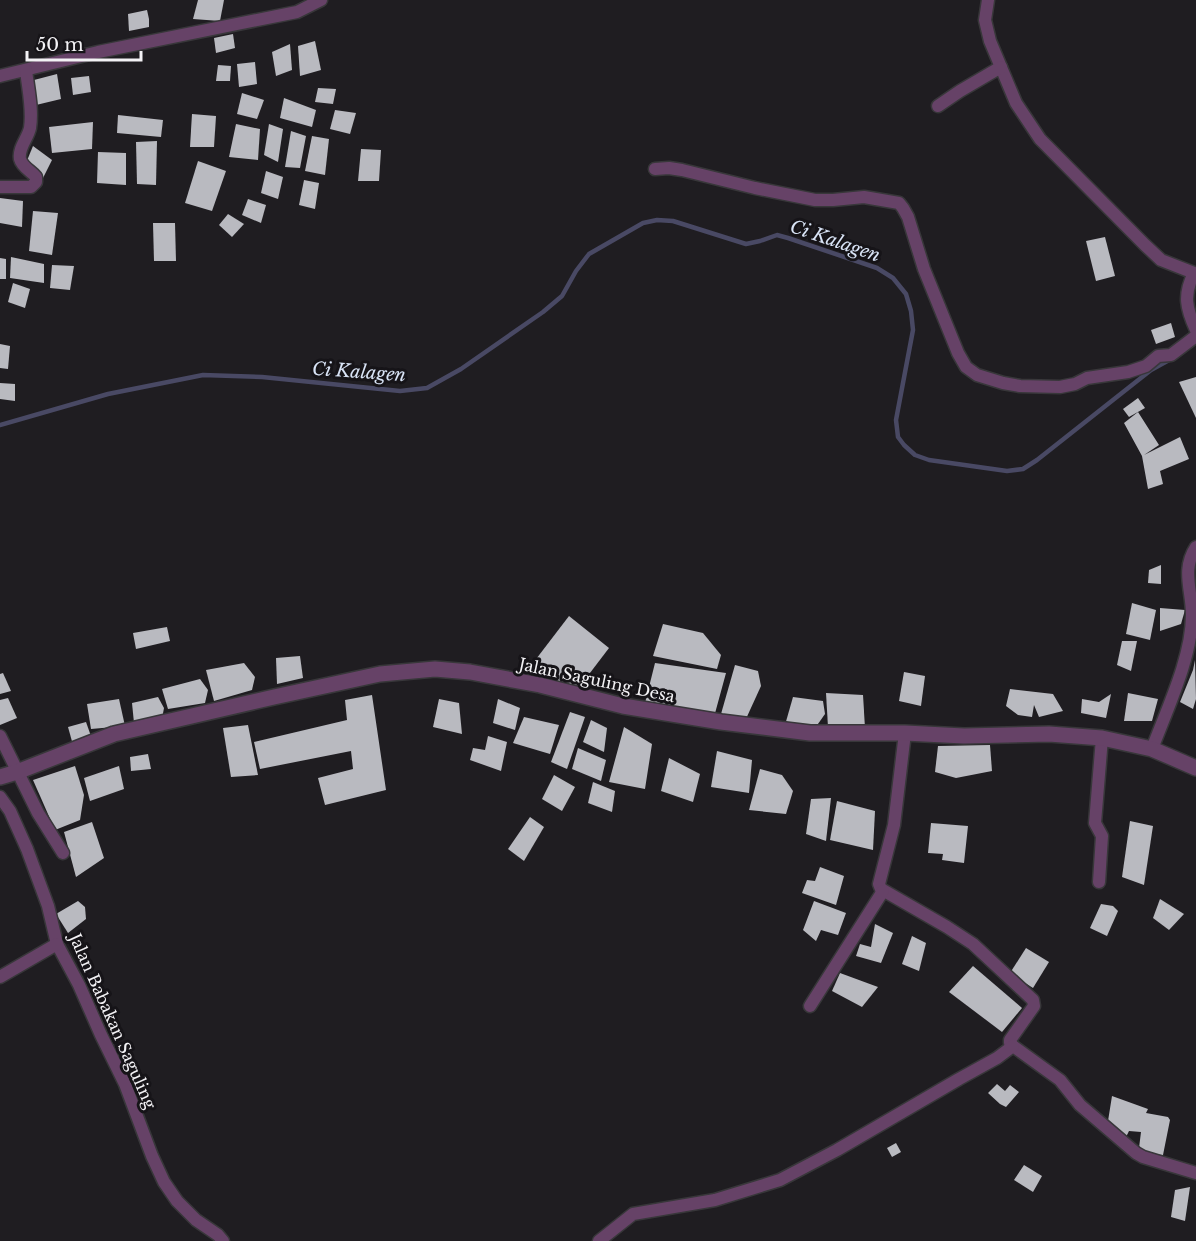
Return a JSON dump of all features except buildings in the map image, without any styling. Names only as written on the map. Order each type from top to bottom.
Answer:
[{"type":"street","points":[[0,76],[98,52],[297,12],[321,0]]},
{"type":"street","points":[[988,0],[985,20],[990,41],[1016,103],[1040,139],[1161,260],[1195,271],[1188,285],[1187,303],[1196,330]]},
{"type":"street","points":[[938,106],[1001,67]]},
{"type":"street","points":[[0,187],[27,187],[36,182],[36,177],[22,164],[20,157],[22,146],[30,129],[26,70]]},
{"type":"street","points":[[655,169],[682,170],[815,200],[864,197],[899,203],[908,218],[924,269],[958,353],[966,367],[988,379],[1020,386],[1060,387],[1075,384],[1088,378],[1128,372],[1146,366],[1158,356],[1171,356],[1196,336]]},
{"type":"street","points":[[1152,748],[1185,658],[1192,616],[1188,566],[1196,547]]},
{"type":"street","name":"Jalan Saguling Desa","points":[[0,777],[114,734],[380,674],[435,669],[482,674],[540,685],[623,706],[721,722],[810,733],[905,733],[964,736],[1049,734],[1102,738],[1152,748],[1196,768]]},
{"type":"street","points":[[905,733],[894,825],[879,887],[969,941],[1033,1000],[1034,1006],[1010,1040],[1013,1046],[1060,1080],[1080,1105],[1140,1156],[1196,1173]]},
{"type":"street","points":[[0,736],[38,813],[63,853]]},
{"type":"street","points":[[1099,882],[1102,836],[1095,823],[1102,738]]},
{"type":"street","name":"Jalan Babakan Saguling","points":[[0,797],[10,811],[27,849],[48,906],[57,944],[79,985],[125,1084],[164,1182],[177,1201],[196,1220],[223,1241]]},
{"type":"street","points":[[810,1006],[883,891]]},
{"type":"street","points":[[0,977],[57,944]]},
{"type":"street","points":[[599,1241],[633,1214],[715,1200],[780,1180],[997,1058],[1013,1046]]},
{"type":"waterway","name":"Ci Kalagen","points":[[0,425],[108,394],[203,375],[262,377],[400,391],[427,388],[461,369],[543,312],[562,296],[589,254],[643,223],[657,220],[673,221],[746,244],[777,235],[877,268],[893,278],[906,294],[913,330],[896,420],[898,437],[915,455],[929,460],[1007,471],[1023,469],[1151,370],[1171,359]]}]
